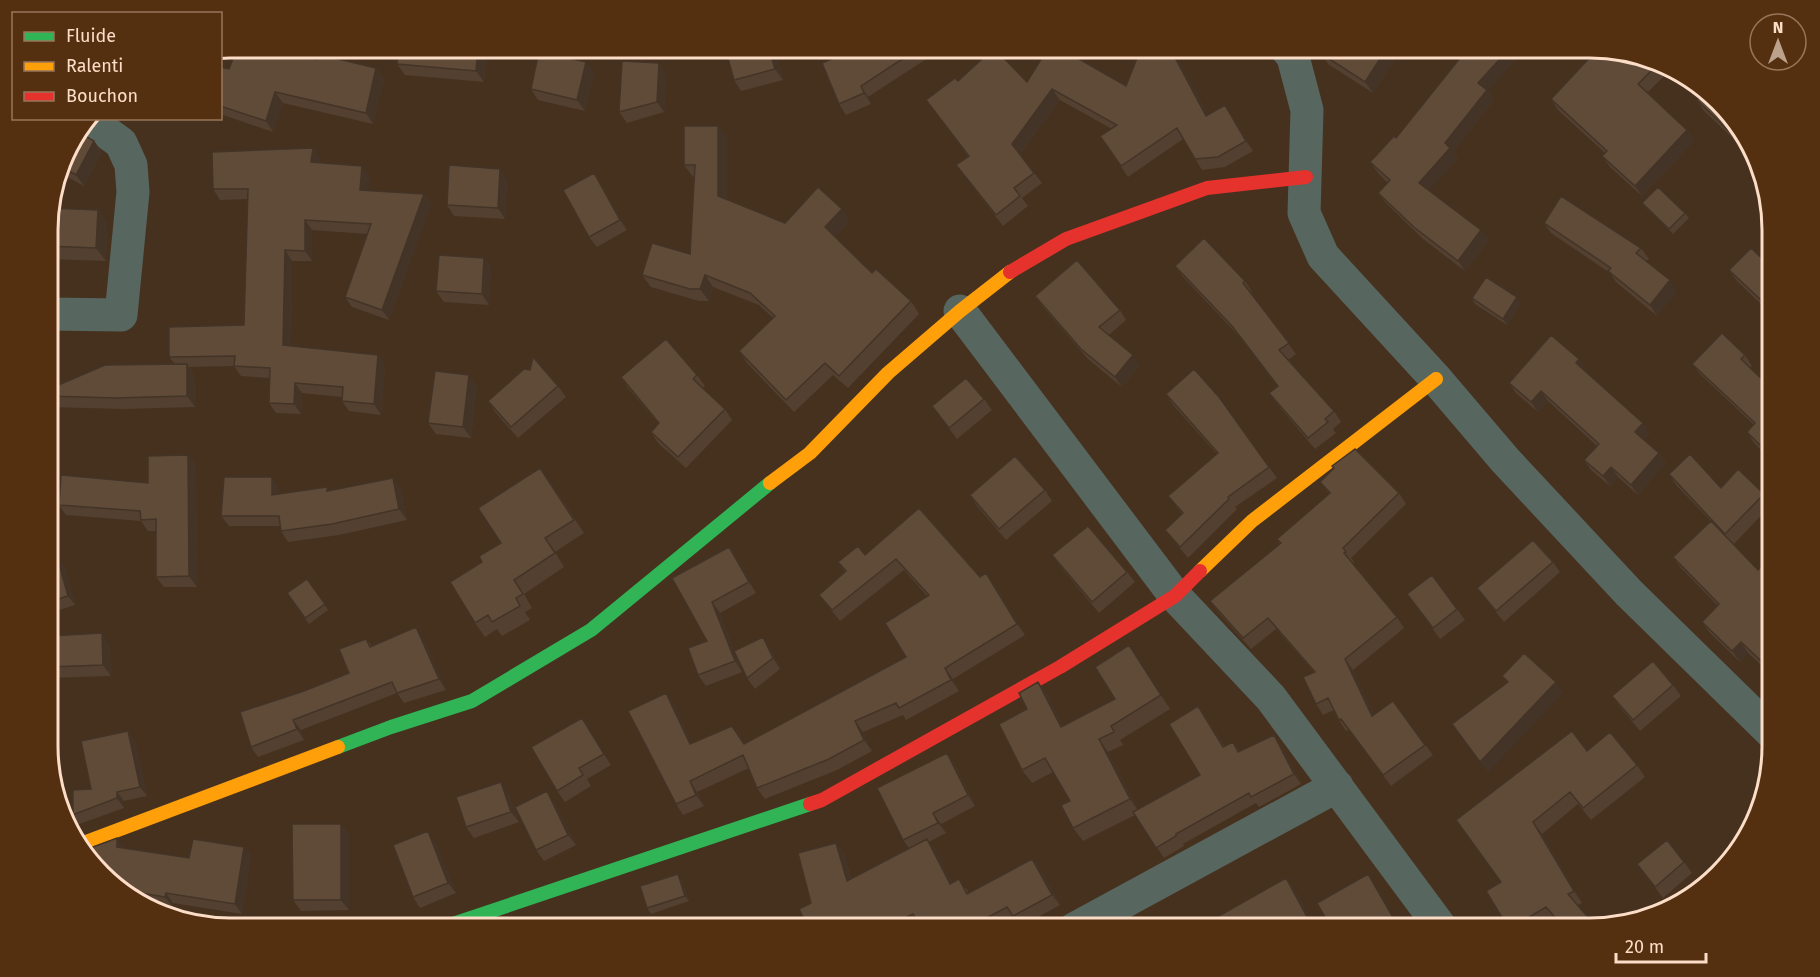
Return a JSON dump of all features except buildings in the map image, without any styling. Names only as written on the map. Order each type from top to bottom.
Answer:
[{"type":"street","points":[[1293,58],[1307,110],[1304,213],[1323,256],[1436,379],[1505,460],[1629,593],[1762,723]]},
{"type":"street","points":[[59,314],[120,315],[133,192],[130,165],[120,143],[94,125]]},
{"type":"street","points":[[87,842],[391,727],[472,701],[591,630],[754,495],[810,453],[888,373],[960,311],[1017,267],[1066,239],[1207,188],[1306,177]]},
{"type":"street","points":[[960,311],[1175,596],[1271,698],[1434,918]]},
{"type":"street","points":[[471,918],[822,800],[1060,667],[1175,596],[1252,521],[1436,379]]},
{"type":"street","points":[[1094,918],[1337,786]]},
{"type":"traffic: fast","points":[[338,747],[472,701],[591,630],[770,483]]},
{"type":"traffic: fast","points":[[471,918],[810,804]]},
{"type":"traffic: slow","points":[[770,483],[810,453],[888,373],[960,311],[1010,272]]},
{"type":"traffic: slow","points":[[1200,571],[1252,521],[1436,379]]},
{"type":"traffic: slow","points":[[87,842],[338,747]]},
{"type":"traffic: jam","points":[[1010,272],[1066,239],[1207,188],[1306,177]]},
{"type":"traffic: jam","points":[[810,804],[822,800],[1060,667],[1175,596],[1200,571]]}]
